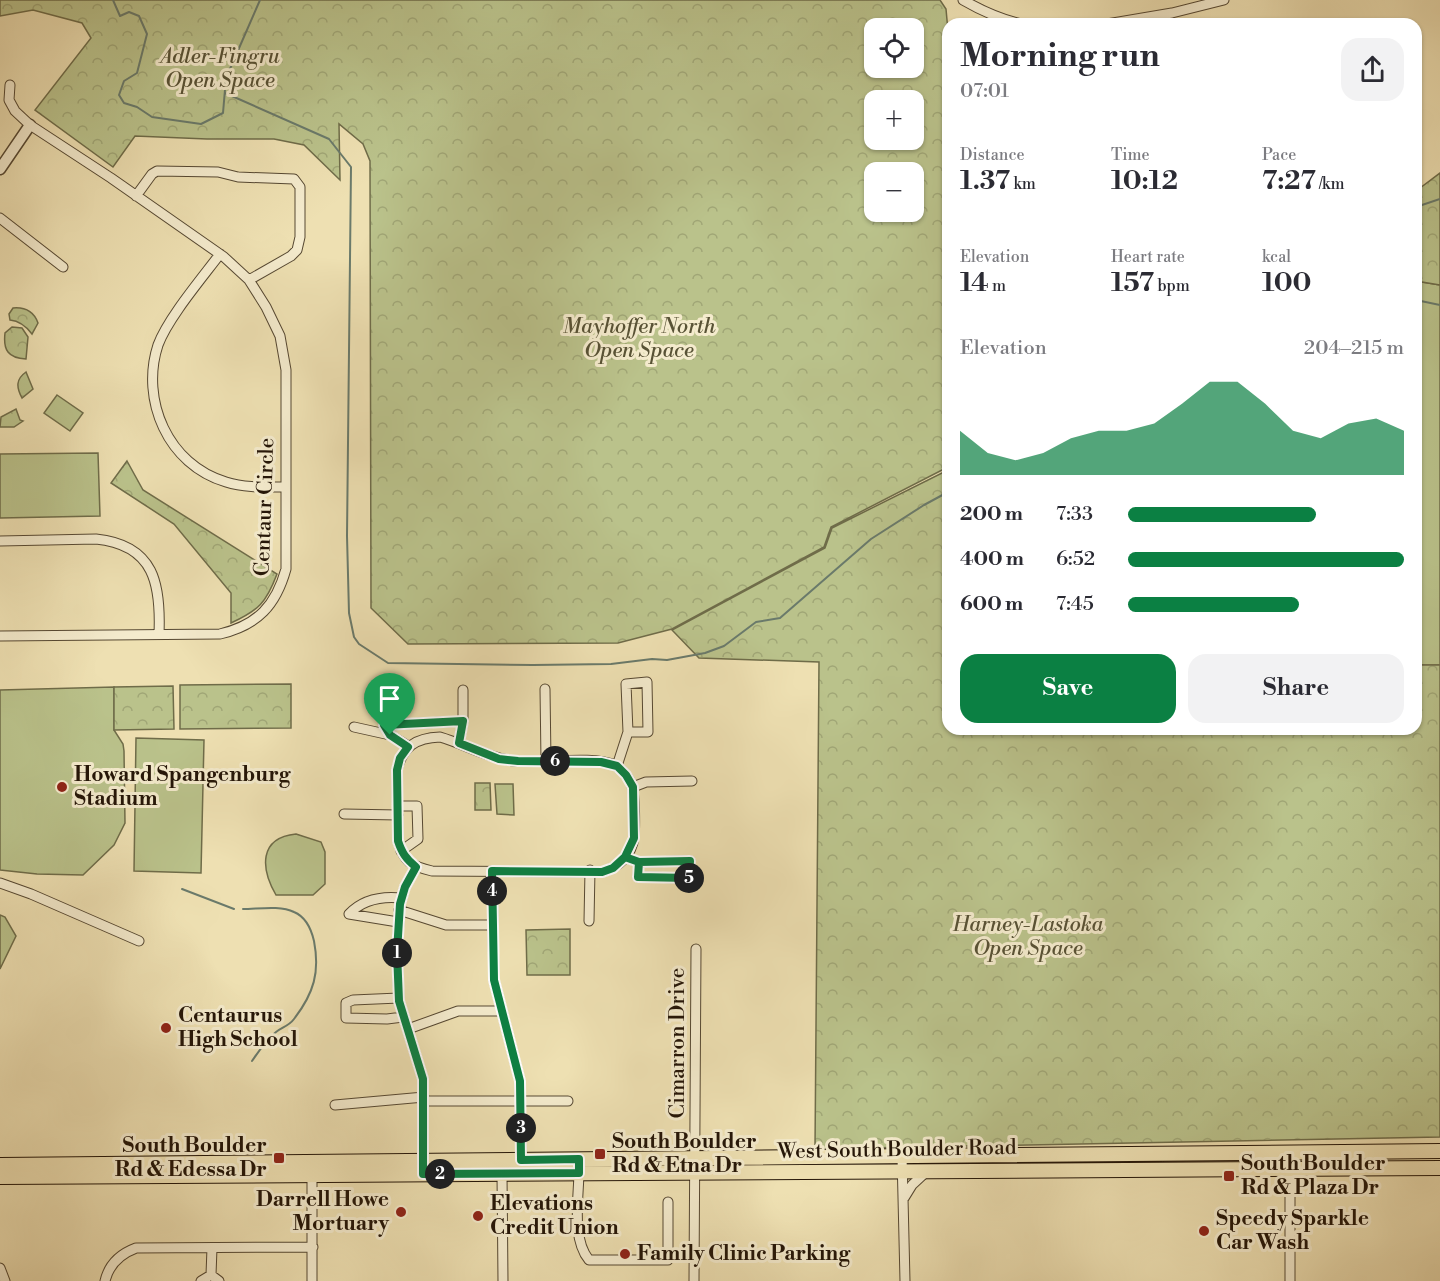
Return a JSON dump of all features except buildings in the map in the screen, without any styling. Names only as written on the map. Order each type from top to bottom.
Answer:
[{"type":"main road","name":"West South Boulder Road","points":[[0,1165],[423,1167],[502,1174],[579,1166],[695,1159],[1440,1151]]},
{"type":"main road","name":"West South Boulder Road","points":[[0,1177],[312,1175],[521,1160],[695,1173],[1440,1168]]},
{"type":"street","points":[[963,0],[998,18]]},
{"type":"street","points":[[1142,18],[1224,0]]},
{"type":"street","name":"Centaur Circle","points":[[0,636],[220,634],[233,631],[250,624],[273,602],[286,568],[284,360],[280,336],[266,307],[249,280],[220,254],[30,125],[15,111],[9,100],[10,85]]},
{"type":"street","points":[[0,169],[30,125]]},
{"type":"street","points":[[136,196],[152,174],[157,171],[218,172],[238,177],[291,177],[294,179],[300,187],[300,237],[297,250],[291,256],[249,280]]},
{"type":"street","points":[[0,218],[63,267]]},
{"type":"street","points":[[220,254],[166,329],[159,345],[153,375],[154,407],[163,429],[175,447],[190,463],[204,473],[224,482],[242,486],[285,488]]},
{"type":"street","points":[[0,541],[96,539],[125,546],[147,564],[155,578],[159,594],[159,634]]},
{"type":"street","points":[[617,766],[627,732],[627,684],[647,682],[648,732],[627,732]]},
{"type":"street","points":[[545,689],[546,760]]},
{"type":"street","points":[[459,743],[463,721],[463,690]]},
{"type":"street","points":[[390,735],[384,725],[463,721]]},
{"type":"street","points":[[354,728],[390,735],[408,747]]},
{"type":"street","points":[[440,737],[459,743],[499,759],[601,762],[617,766],[633,787],[634,838],[625,857],[613,868],[602,872],[590,870],[432,871],[416,867],[407,860],[398,841],[397,770],[400,758],[408,747],[426,738],[440,737]]},
{"type":"street","points":[[633,787],[646,782],[692,782]]},
{"type":"street","points":[[344,814],[398,810],[417,806],[418,839],[401,851]]},
{"type":"street","points":[[625,857],[639,862],[690,861],[689,878],[638,877],[639,862]]},
{"type":"street","points":[[416,867],[405,887],[400,904],[398,922],[399,998],[402,1017],[408,1029],[423,1079],[423,1167]]},
{"type":"street","points":[[589,921],[590,870]]},
{"type":"street","points":[[492,871],[494,980],[520,1081],[521,1160]]},
{"type":"street","points":[[0,883],[139,941]]},
{"type":"street","points":[[398,922],[349,914],[356,906],[383,896],[446,925],[493,925]]},
{"type":"street","name":"Cimarron Drive","points":[[694,1281],[696,949]]},
{"type":"street","points":[[399,998],[353,1000],[346,1003],[346,1018],[402,1017]]},
{"type":"street","points":[[408,1029],[458,1011],[502,1011]]},
{"type":"street","points":[[335,1106],[424,1099],[568,1101]]},
{"type":"street","points":[[1290,1153],[1290,1281]]},
{"type":"street","points":[[903,1156],[905,1281]]},
{"type":"street","points":[[579,1166],[578,1238],[582,1251],[589,1260],[668,1260],[668,1202]]},
{"type":"street","points":[[903,1200],[912,1185],[929,1170]]},
{"type":"street","points":[[502,1174],[503,1281]]},
{"type":"street","points":[[312,1175],[312,1281]]},
{"type":"street","points":[[105,1281],[108,1270],[116,1259],[136,1248],[313,1247]]},
{"type":"street","points":[[201,1281],[215,1278],[212,1248]]},
{"type":"street","points":[[0,1269],[5,1281]]},
{"type":"green space","name":"Mayhoffer North Open Space","points":[[0,0],[940,0],[946,9],[947,18],[942,18],[942,470],[831,527],[824,547],[672,629],[618,643],[408,644],[371,608],[370,161],[363,144],[339,124],[340,180],[304,145],[274,139],[135,136],[113,167],[35,110],[91,38],[82,23],[33,10],[0,16]]},
{"type":"green space","points":[[1440,173],[1440,285],[1422,282],[1422,186]]},
{"type":"green space","points":[[1422,282],[1440,285],[1440,665],[1422,665]]},
{"type":"green space","points":[[13,308],[25,309],[34,316],[38,323],[32,334],[22,324],[10,320],[9,314]]},
{"type":"green space","points":[[12,327],[22,328],[28,337],[26,359],[11,355],[6,348],[5,333]]},
{"type":"green space","points":[[26,372],[33,389],[22,398],[18,384],[20,377]]},
{"type":"green space","points":[[57,395],[83,413],[70,431],[44,413]]},
{"type":"green space","points":[[16,409],[20,420],[23,421],[14,427],[0,427],[1,417]]},
{"type":"green space","points":[[98,453],[100,516],[0,518],[0,454]]},
{"type":"green space","points":[[127,461],[143,490],[277,574],[260,605],[231,623],[231,593],[174,524],[111,483]]},
{"type":"green space","name":"Harney-Lastoka Open Space","points":[[942,473],[942,735],[1422,735],[1422,665],[1440,665],[1440,1137],[815,1149],[819,662],[699,658],[672,630],[825,548],[832,528]]},
{"type":"green space","points":[[291,684],[291,728],[180,729],[180,685]]},
{"type":"green space","points":[[173,686],[174,729],[114,730],[114,687]]},
{"type":"green space","name":"Howard Spangenburg Stadium","points":[[114,687],[114,730],[123,744],[124,751],[125,823],[114,845],[83,875],[0,870],[0,690]]},
{"type":"green space","points":[[136,738],[204,740],[201,873],[134,871]]},
{"type":"green space","points":[[475,783],[490,783],[491,810],[475,810]]},
{"type":"green space","points":[[495,784],[513,784],[514,815],[497,814]]},
{"type":"green space","points":[[296,834],[321,842],[325,852],[325,884],[313,895],[276,895],[267,875],[266,856],[269,848],[275,842]]},
{"type":"green space","points":[[0,915],[5,917],[16,936],[0,969]]},
{"type":"green space","points":[[570,929],[570,975],[527,975],[526,930]]},
{"type":"waterway","points":[[113,0],[120,16],[129,12],[139,16],[147,34],[137,73],[124,81],[119,95],[124,103],[137,107],[152,117],[201,124],[223,113],[226,78],[260,0]]},
{"type":"waterway","points":[[225,93],[329,139],[351,167],[347,536],[349,613],[354,637],[359,644],[388,663],[611,664],[652,659],[667,660],[705,653],[724,646],[756,622],[780,618],[871,539],[942,495]]},
{"type":"waterway","points":[[1422,205],[1440,199]]},
{"type":"waterway","points":[[1422,301],[1440,305]]},
{"type":"waterway","points":[[182,889],[234,909]]},
{"type":"waterway","points":[[243,909],[282,909],[298,914],[310,927],[316,952],[314,982],[301,1009],[288,1025],[272,1035],[252,1061]]},
{"type":"place","name":"Howard Spangenburg Stadium","points":[[62,787]]},
{"type":"place","name":"Centaurus High School","points":[[166,1028]]},
{"type":"place","name":"South Boulder Rd & Etna Dr","points":[[600,1154]]},
{"type":"place","name":"South Boulder Rd & Edessa Dr","points":[[279,1158]]},
{"type":"place","name":"South Boulder Rd & Plaza Dr","points":[[1229,1176]]},
{"type":"place","name":"Darrell Howe Mortuary","points":[[401,1212]]},
{"type":"place","name":"Elevations Credit Union","points":[[478,1216]]},
{"type":"place","name":"Speedy Sparkle Car Wash","points":[[1204,1231]]},
{"type":"place","name":"Family Clinic Parking","points":[[625,1254]]},
{"type":"route","points":[[390,735],[384,725],[463,721],[459,743],[499,759],[601,762],[617,766],[633,787],[634,838],[625,857],[639,862],[638,877],[689,878],[690,861],[639,862],[625,857],[613,868],[602,872],[590,870],[492,871],[494,980],[520,1081],[521,1160],[579,1159],[579,1173],[423,1174],[423,1079],[408,1029],[402,1017],[397,952],[400,904],[405,887],[416,867],[407,860],[398,841],[397,770],[400,758],[408,747],[390,735]]},
{"type":"park label","name":"Adler-Fingru Open Space","points":[[220,69]]}]
